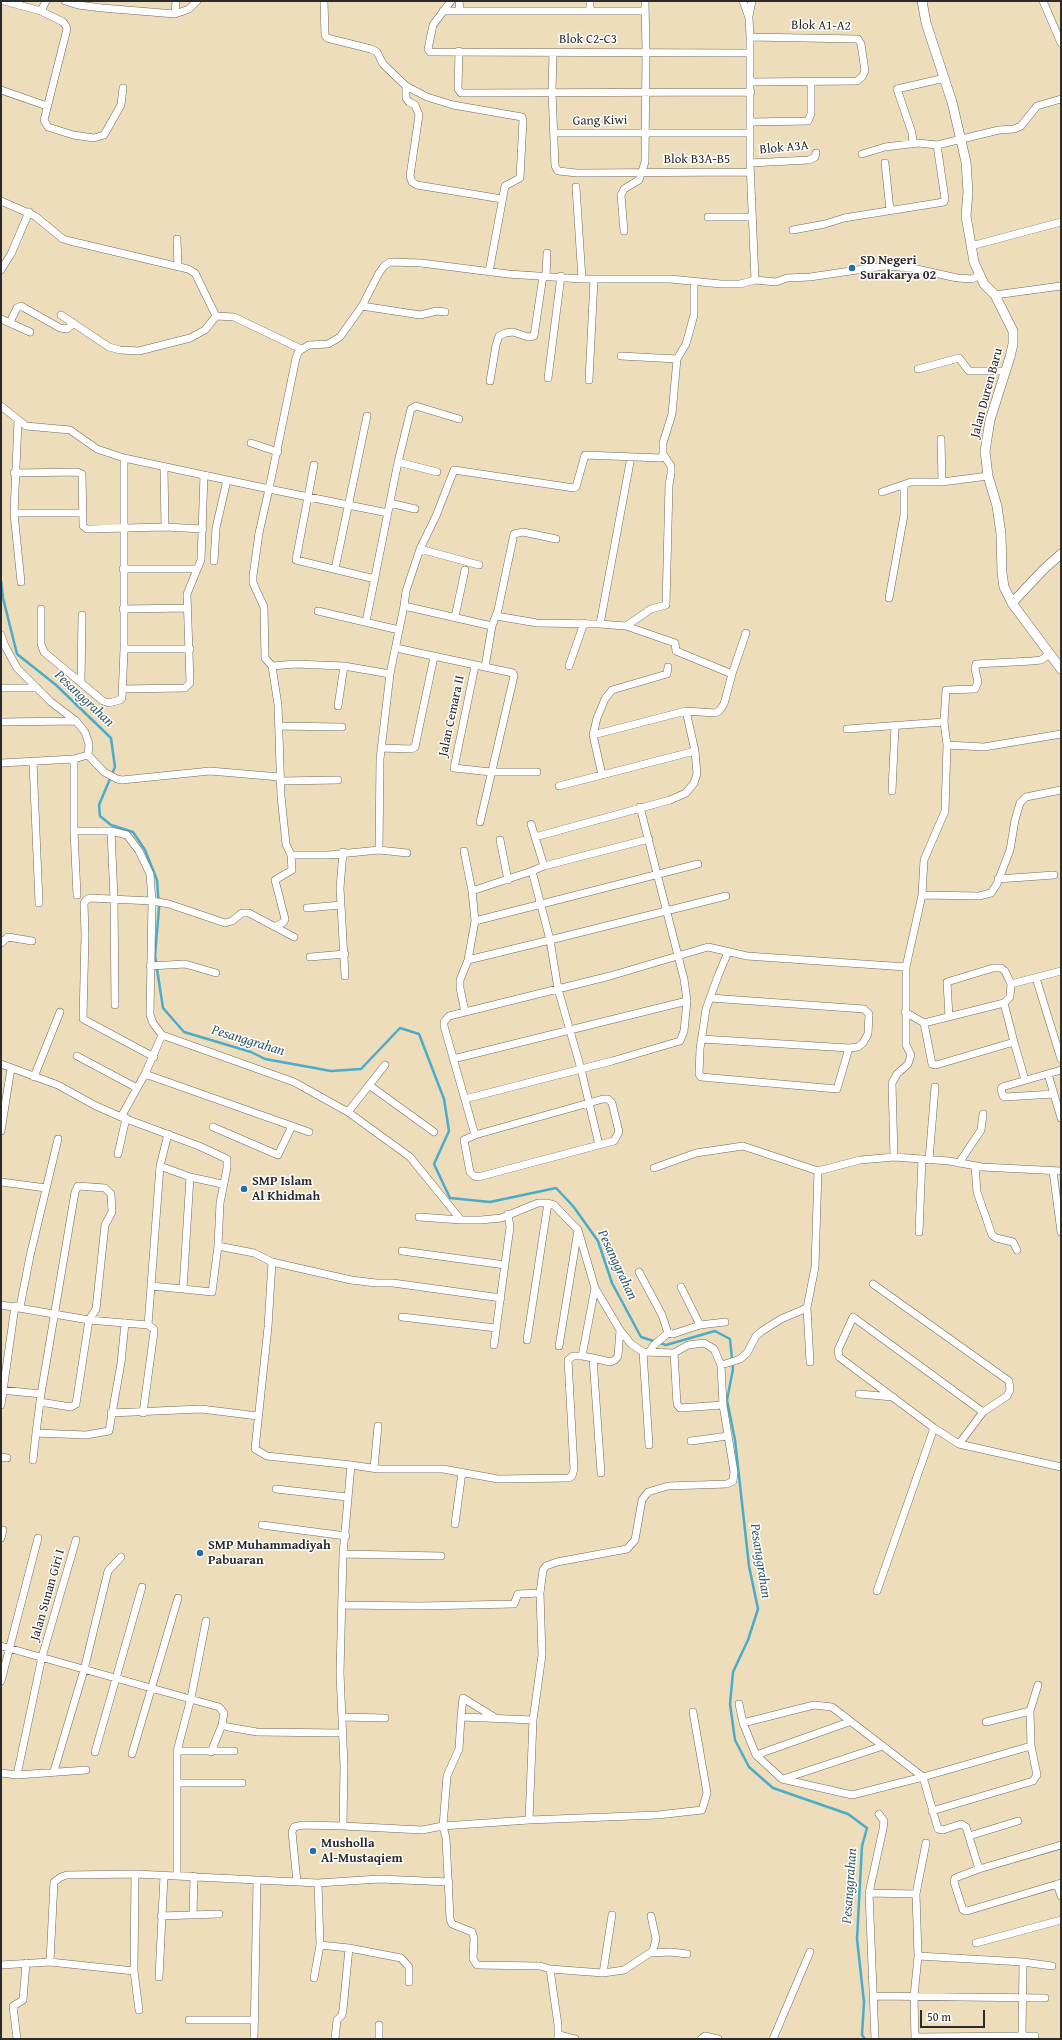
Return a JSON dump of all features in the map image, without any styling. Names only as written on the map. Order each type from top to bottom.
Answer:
[{"type":"street","points":[[4,1],[41,11],[63,22],[67,29],[44,120],[48,127],[73,135],[99,137],[107,130],[122,106],[123,88]]},
{"type":"street","points":[[41,11],[46,1]]},
{"type":"street","points":[[65,1],[175,14],[190,9],[197,1]]},
{"type":"street","points":[[175,14],[176,1]]},
{"type":"street","points":[[324,1],[325,35],[327,38],[371,49],[377,52],[383,64],[406,86],[427,97],[453,105],[522,117],[520,178],[506,184],[489,272]]},
{"type":"street","points":[[443,11],[451,1]]},
{"type":"street","points":[[460,1],[460,11]]},
{"type":"street","points":[[590,1],[590,11]]},
{"type":"street","points":[[624,231],[620,195],[624,190],[639,180],[643,172],[646,52],[645,1]]},
{"type":"street","points":[[743,1],[749,18]]},
{"type":"street","points":[[752,1],[749,18],[751,92],[750,172],[755,280]]},
{"type":"street","name":"Jalan Duren Baru","points":[[922,1],[926,23],[945,78],[966,162],[968,192],[966,216],[971,246],[984,284],[995,294],[1013,331],[1013,344],[990,420],[985,451],[988,476],[997,506],[1001,534],[1002,573],[1004,587],[1012,603],[1061,669]]},
{"type":"street","points":[[1043,1],[1061,43]]},
{"type":"street","points":[[443,11],[645,11]]},
{"type":"street","name":"Blok C2-C3","points":[[443,11],[433,25],[428,49],[430,52],[750,53]]},
{"type":"street","name":"Blok A1-A2","points":[[750,37],[858,39],[861,44],[865,71],[862,78],[857,81],[750,82]]},
{"type":"street","points":[[459,51],[458,89],[461,93],[751,92]]},
{"type":"street","points":[[553,52],[552,92],[555,133]]},
{"type":"street","points":[[913,143],[912,133],[897,89],[945,78]]},
{"type":"street","points":[[750,122],[808,121],[812,114],[811,82]]},
{"type":"street","points":[[406,86],[406,98],[409,102],[415,105],[419,116],[410,176],[412,182],[417,185],[502,199]]},
{"type":"street","points":[[1,90],[47,106]]},
{"type":"street","points":[[862,154],[881,148],[913,143],[928,142],[937,144],[1021,126],[1037,106],[1061,99]]},
{"type":"street","name":"Gang Kiwi","points":[[555,133],[750,133]]},
{"type":"street","name":"Blok B3A-B5","points":[[555,133],[556,166],[558,171],[577,173],[750,172]]},
{"type":"street","points":[[793,230],[825,224],[844,218],[942,203],[945,201],[937,144]]},
{"type":"street","name":"Blok A3A","points":[[750,162],[809,160],[815,157],[816,153]]},
{"type":"street","points":[[885,163],[890,210]]},
{"type":"street","points":[[576,187],[582,279]]},
{"type":"street","points":[[1,201],[29,212],[63,239],[178,267],[195,274],[214,319]]},
{"type":"street","points":[[1,270],[11,254],[29,212]]},
{"type":"street","points":[[708,218],[752,217]]},
{"type":"street","points":[[971,246],[1061,222]]},
{"type":"street","points":[[177,239],[178,267]]},
{"type":"street","points":[[490,381],[499,336],[513,332],[528,337],[534,336],[544,276],[546,253]]},
{"type":"street","points":[[276,926],[284,922],[285,919],[276,880],[292,870],[291,855],[286,844],[280,779],[280,726],[272,666],[265,658],[264,607],[254,583],[253,576],[259,533],[299,353],[309,345],[328,344],[340,337],[362,306],[384,266],[390,262],[421,263],[489,272],[561,276],[582,279],[645,278],[740,284],[755,280],[776,282],[788,278],[810,277],[884,266],[922,269],[957,278],[972,279],[980,275]]},
{"type":"street","points":[[548,378],[561,276]]},
{"type":"street","points":[[589,380],[594,279]]},
{"type":"street","points":[[626,626],[651,609],[666,605],[671,466],[663,454],[663,443],[672,414],[677,359],[686,344],[694,315],[694,281]]},
{"type":"street","points":[[995,294],[1061,286]]},
{"type":"street","points":[[10,322],[17,308],[21,306],[60,328],[67,329],[73,324]]},
{"type":"street","points":[[362,306],[420,315],[437,311],[445,312]]},
{"type":"street","points":[[61,315],[109,347],[120,350],[139,351],[179,341],[205,330],[214,319],[234,317],[299,353]]},
{"type":"street","points":[[1,319],[30,332]]},
{"type":"street","points":[[621,356],[677,359]]},
{"type":"street","points":[[918,369],[959,358],[962,364],[969,371],[1006,371]]},
{"type":"street","points":[[1,406],[26,426],[70,430],[97,449],[124,458],[164,468],[388,513]]},
{"type":"street","points":[[366,622],[398,462],[411,409],[416,406],[459,419]]},
{"type":"street","points":[[335,569],[368,416]]},
{"type":"street","points":[[18,421],[14,473],[14,513],[21,582]]},
{"type":"street","points":[[941,439],[942,482]]},
{"type":"street","points":[[251,443],[278,452]]},
{"type":"street","points":[[379,850],[381,748],[390,674],[408,581],[454,470],[574,488],[576,487],[584,455],[661,458],[663,454]]},
{"type":"street","points":[[600,624],[631,457]]},
{"type":"street","points":[[41,609],[41,644],[44,652],[81,681],[103,701],[109,703],[120,700],[123,689],[124,649],[124,458]]},
{"type":"street","points":[[398,462],[437,472]]},
{"type":"street","points":[[314,465],[296,560],[375,579]]},
{"type":"street","points":[[164,468],[165,527]]},
{"type":"street","points":[[14,473],[77,472],[82,474],[85,528],[165,527],[203,529]]},
{"type":"street","points":[[123,689],[185,688],[190,683],[187,594],[201,560],[204,475]]},
{"type":"street","points":[[882,492],[904,486],[911,482],[942,482],[988,476]]},
{"type":"street","points":[[214,561],[216,528],[228,480]]},
{"type":"street","points":[[889,598],[904,514],[904,486]]},
{"type":"street","points":[[390,502],[416,509]]},
{"type":"street","points":[[14,513],[83,513]]},
{"type":"street","points":[[484,667],[492,626],[496,616],[514,534],[523,532],[556,539]]},
{"type":"street","points":[[420,549],[479,565]]},
{"type":"street","points":[[1012,603],[1044,569],[1061,554]]},
{"type":"street","points":[[123,569],[197,569]]},
{"type":"street","points":[[455,617],[465,570]]},
{"type":"street","points":[[404,606],[492,626]]},
{"type":"street","points":[[123,609],[187,608]]},
{"type":"street","points":[[318,612],[399,630]]},
{"type":"street","points":[[81,681],[82,615]]},
{"type":"street","points":[[496,616],[537,623],[584,623],[626,626],[675,643],[676,651],[732,674]]},
{"type":"street","points":[[569,666],[584,623]]},
{"type":"street","points":[[1,634],[5,646],[17,668],[65,714],[76,721],[85,732],[89,744],[88,755],[104,772],[117,779],[122,780],[210,771],[280,779],[338,780]]},
{"type":"street","points":[[593,736],[686,711],[715,713],[719,711],[724,704],[732,674],[746,634]]},
{"type":"street","points":[[396,648],[475,666],[510,671],[514,676],[480,822]]},
{"type":"street","points":[[124,649],[190,649]]},
{"type":"street","points":[[894,1157],[891,1095],[892,1083],[896,1074],[908,1064],[911,1056],[906,1045],[906,967],[922,895],[924,860],[945,811],[947,745],[944,722],[946,690],[975,689],[978,682],[974,669],[976,664],[1032,662],[1042,660],[1050,654]]},
{"type":"street","points":[[381,748],[411,749],[415,747],[434,657]]},
{"type":"street","points":[[272,666],[294,664],[344,666],[390,674]]},
{"type":"street","points":[[338,706],[344,666]]},
{"type":"street","name":"Jalan Cemara II","points":[[475,666],[454,765],[456,769],[491,772]]},
{"type":"street","points":[[602,774],[593,736],[597,718],[605,699],[612,690],[667,674],[668,667]]},
{"type":"street","points":[[1,688],[37,688]]},
{"type":"street","points":[[534,836],[680,797],[690,789],[697,774],[695,751],[686,711]]},
{"type":"street","points":[[1,722],[76,721]]},
{"type":"street","points":[[847,729],[944,722]]},
{"type":"street","points":[[280,726],[342,727]]},
{"type":"street","points":[[892,791],[894,726]]},
{"type":"street","points":[[947,745],[984,747],[1061,734]]},
{"type":"street","points":[[559,786],[695,751]]},
{"type":"street","points":[[1,763],[74,759],[88,755]]},
{"type":"street","points":[[74,759],[74,831],[77,895]]},
{"type":"street","points":[[33,762],[39,904]]},
{"type":"street","points":[[491,772],[537,772]]},
{"type":"street","points":[[922,895],[987,894],[993,890],[1010,850],[1015,820],[1020,803],[1026,797],[1061,790]]},
{"type":"street","points":[[465,1099],[581,1069],[680,1041],[684,1031],[687,1001],[680,957],[666,910],[658,873],[640,807]]},
{"type":"street","points":[[531,824],[544,866]]},
{"type":"street","points":[[74,831],[110,831],[127,835],[138,851],[150,874],[154,901],[150,1015],[153,1023],[162,1035],[294,1082],[348,1112],[410,1158],[461,1220]]},
{"type":"street","points":[[110,831],[114,899],[115,1005]]},
{"type":"street","points":[[472,891],[508,880],[544,866],[649,839]]},
{"type":"street","points":[[500,840],[508,880]]},
{"type":"street","points":[[291,855],[379,850],[407,853]]},
{"type":"street","points":[[464,851],[472,891],[475,921],[468,960],[460,980],[464,1012]]},
{"type":"street","points":[[343,852],[340,888],[345,954],[345,976]]},
{"type":"street","points":[[475,921],[698,864]]},
{"type":"street","points":[[532,871],[542,904],[550,940],[558,989],[581,1069],[599,1145]]},
{"type":"street","points":[[998,879],[1054,875]]},
{"type":"street","points":[[468,960],[726,896]]},
{"type":"street","points":[[154,1057],[83,1019],[85,935],[84,903],[90,898],[154,901],[169,904],[225,923],[232,921],[242,913],[249,913],[276,926],[294,937]]},
{"type":"street","points":[[307,908],[341,905]]},
{"type":"street","points":[[1,943],[8,937],[32,941]]},
{"type":"street","points":[[475,1135],[444,1022],[448,1016],[558,989],[680,957],[712,947],[726,951],[764,957],[906,967]]},
{"type":"street","points":[[726,951],[706,1009],[701,1039],[699,1074],[701,1077],[837,1089],[848,1048]]},
{"type":"street","points":[[310,957],[345,954]]},
{"type":"street","points":[[152,965],[185,964],[216,972]]},
{"type":"street","points":[[905,1012],[924,1023],[949,1017],[1004,1003],[1010,998],[1011,984],[1005,971],[996,968],[948,982],[946,985],[949,1017]]},
{"type":"street","points":[[1011,984],[1061,971]]},
{"type":"street","points":[[1036,978],[1061,1059]]},
{"type":"street","points":[[701,1039],[848,1048],[858,1047],[866,1038],[869,1017],[867,1010],[710,998]]},
{"type":"street","points":[[453,1059],[687,1001]]},
{"type":"street","points":[[1004,1003],[1025,1080]]},
{"type":"street","points":[[34,1077],[60,1012]]},
{"type":"street","points":[[924,1023],[932,1064],[1014,1042]]},
{"type":"street","points":[[118,1154],[123,1118],[154,1057],[162,1035]]},
{"type":"street","points":[[77,1056],[137,1088]]},
{"type":"street","points":[[1,1064],[58,1085],[94,1105],[123,1118],[168,1134],[227,1159],[227,1168],[222,1184],[218,1246],[212,1292],[152,1286]]},
{"type":"street","points":[[348,1112],[385,1064]]},
{"type":"street","points":[[1,1131],[11,1068]]},
{"type":"street","points":[[1054,1094],[1003,1096],[1001,1087],[1061,1070]]},
{"type":"street","points":[[145,1074],[309,1132]]},
{"type":"street","points":[[1048,1074],[1061,1118]]},
{"type":"street","points":[[369,1085],[434,1132]]},
{"type":"street","points":[[929,1160],[935,1087]]},
{"type":"street","points":[[608,1099],[612,1103],[619,1132],[618,1137],[614,1141],[478,1177],[470,1172],[464,1140],[475,1135],[589,1102],[608,1099]]},
{"type":"street","points":[[959,1163],[981,1130],[983,1114]]},
{"type":"street","points":[[213,1127],[278,1155],[292,1126]]},
{"type":"street","points":[[148,1325],[160,1166],[168,1134]]},
{"type":"street","points":[[1,1405],[2,1390],[17,1307],[58,1139]]},
{"type":"street","points":[[654,1168],[696,1153],[742,1146],[818,1171],[860,1160],[894,1157],[959,1163],[975,1166],[1061,1171]]},
{"type":"street","points":[[919,1232],[922,1159]]},
{"type":"street","points":[[160,1166],[190,1177],[222,1184]]},
{"type":"street","points":[[975,1166],[980,1204],[992,1235],[996,1238],[1013,1242],[1018,1250]]},
{"type":"street","points":[[810,1362],[807,1308],[815,1267],[818,1171]]},
{"type":"street","points":[[1053,1171],[1061,1232]]},
{"type":"street","points":[[183,1289],[190,1177]]},
{"type":"street","points":[[1,1182],[46,1188]]},
{"type":"street","points":[[33,1460],[36,1433],[41,1394],[56,1315],[72,1204],[78,1186],[105,1188],[111,1194],[112,1212],[105,1225],[96,1309],[88,1320],[76,1404],[71,1407],[40,1402]]},
{"type":"street","points":[[419,1217],[461,1220],[492,1219],[538,1203],[548,1203],[554,1205],[578,1230],[595,1288],[620,1330],[631,1344],[646,1352],[674,1353],[688,1345],[704,1343],[714,1349],[725,1364],[723,1405],[734,1472],[732,1483],[668,1486],[648,1492],[642,1500],[636,1534],[631,1545],[621,1550],[557,1562],[546,1566],[543,1570],[540,1593],[542,1655],[533,1720],[530,1820]]},
{"type":"street","points":[[527,1340],[548,1203]]},
{"type":"street","points":[[494,1345],[510,1227],[508,1214]]},
{"type":"street","points":[[559,1346],[578,1230]]},
{"type":"street","points":[[218,1246],[254,1253],[272,1262],[351,1280],[376,1283],[393,1283],[501,1298]]},
{"type":"street","points":[[402,1251],[505,1265]]},
{"type":"street","points":[[272,1262],[268,1327],[255,1449],[260,1454],[267,1456],[374,1468],[443,1469],[498,1479],[569,1478],[572,1476],[574,1468],[568,1360],[572,1356],[582,1356],[610,1362],[615,1360],[618,1356],[620,1330]]},
{"type":"street","points":[[639,1272],[662,1315],[668,1333]]},
{"type":"street","points":[[874,1284],[1007,1379],[1010,1387],[1007,1396],[983,1412],[959,1444]]},
{"type":"street","points":[[681,1287],[700,1325]]},
{"type":"street","points":[[582,1356],[595,1288]]},
{"type":"street","points":[[1,1305],[88,1320],[148,1325],[154,1329],[143,1413]]},
{"type":"street","points":[[725,1364],[740,1359],[747,1353],[756,1336],[762,1331],[782,1319],[807,1308]]},
{"type":"street","points":[[402,1317],[496,1328]]},
{"type":"street","points":[[983,1412],[853,1317],[838,1350],[838,1357],[934,1428],[959,1444],[1061,1467]]},
{"type":"street","points":[[646,1352],[668,1333],[673,1334],[700,1325],[725,1322]]},
{"type":"street","points":[[36,1433],[86,1435],[107,1432],[111,1428],[111,1413],[121,1363],[125,1323]]},
{"type":"street","points":[[646,1352],[649,1445]]},
{"type":"street","points":[[674,1353],[677,1404],[680,1408],[723,1405]]},
{"type":"street","points":[[593,1358],[600,1473]]},
{"type":"street","points":[[2,1390],[41,1394]]},
{"type":"street","points":[[859,1394],[894,1397]]},
{"type":"street","points":[[111,1413],[143,1413],[201,1409],[258,1416]]},
{"type":"street","points":[[374,1468],[378,1426]]},
{"type":"street","points":[[876,1591],[934,1428]]},
{"type":"street","points":[[691,1441],[728,1436]]},
{"type":"street","points":[[343,1826],[344,1766],[340,1673],[343,1554],[346,1536],[351,1465]]},
{"type":"street","points":[[455,1524],[462,1472]]},
{"type":"street","points":[[276,1489],[348,1497]]},
{"type":"street","points":[[262,1525],[346,1536]]},
{"type":"street","points":[[1,1538],[3,1530]]},
{"type":"street","points":[[1,1681],[38,1538]]},
{"type":"street","name":"Jalan Sunan Giri I","points":[[17,1775],[42,1657],[76,1540]]},
{"type":"street","points":[[343,1554],[441,1556]]},
{"type":"street","points":[[54,1771],[84,1670],[108,1571],[121,1557]]},
{"type":"street","points":[[94,1752],[142,1587]]},
{"type":"street","points":[[342,1605],[420,1606],[514,1604],[518,1594],[540,1593]]},
{"type":"street","points":[[132,1754],[178,1598]]},
{"type":"street","points":[[177,1876],[177,1751],[191,1698],[206,1621]]},
{"type":"street","points":[[1,1646],[116,1679],[191,1698],[223,1709],[224,1713],[222,1725],[211,1752]]},
{"type":"street","points":[[932,1811],[1033,1781],[1037,1775],[1030,1746],[1030,1711],[1038,1685]]},
{"type":"street","points":[[494,1718],[463,1698],[459,1749],[447,1776],[443,1826],[446,1838],[450,1919],[453,1925],[472,1932],[474,1938],[473,1959],[476,1964],[546,1967],[550,1969],[603,1973],[624,1970],[651,1953],[671,1952],[687,1954]]},
{"type":"street","points":[[739,1704],[743,1723],[756,1755],[782,1779],[852,1795],[922,1777],[1030,1746]]},
{"type":"street","points":[[743,1723],[814,1705],[832,1707],[849,1722],[883,1746],[922,1777],[932,1811],[940,1830],[963,1825],[969,1836],[979,1869]]},
{"type":"street","points":[[986,1722],[1030,1711]]},
{"type":"street","points":[[297,1882],[292,1832],[294,1828],[303,1825],[416,1830],[443,1826],[530,1820],[658,1815],[702,1810],[707,1793],[692,1712]]},
{"type":"street","points":[[342,1717],[385,1718]]},
{"type":"street","points":[[461,1717],[533,1720]]},
{"type":"street","points":[[756,1755],[849,1722]]},
{"type":"street","points":[[222,1725],[257,1732],[342,1733]]},
{"type":"street","points":[[782,1779],[883,1746]]},
{"type":"street","points":[[177,1751],[234,1751]]},
{"type":"street","points":[[1,1773],[17,1775],[54,1771],[86,1770]]},
{"type":"street","points":[[178,1783],[242,1783]]},
{"type":"street","points":[[875,2039],[870,1893],[884,1821],[879,1814]]},
{"type":"street","points":[[969,1836],[1018,1821]]},
{"type":"street","points":[[926,1843],[916,1894],[918,1956],[914,1997],[915,2038],[1035,2036]]},
{"type":"street","points":[[1061,1845],[979,1869],[954,1879],[965,1911],[1059,1884],[1061,1896]]},
{"type":"street","points":[[50,1962],[53,1888],[56,1880],[68,1875],[135,1874],[318,1883],[379,1879],[449,1882]]},
{"type":"street","points":[[135,1874],[134,1971],[139,2010]]},
{"type":"street","points":[[159,1977],[164,1876]]},
{"type":"street","points":[[193,1915],[194,1876]]},
{"type":"street","points":[[254,2039],[257,1881]]},
{"type":"street","points":[[314,1978],[320,1945],[318,1883]]},
{"type":"street","points":[[870,1893],[916,1894]]},
{"type":"street","points":[[161,1916],[219,1914]]},
{"type":"street","points":[[603,1973],[612,1915]]},
{"type":"street","points":[[651,1916],[656,1939],[651,1953]]},
{"type":"street","points":[[976,1943],[1061,1920]]},
{"type":"street","points":[[320,1945],[349,1948],[401,1958],[409,1967],[409,1982]]},
{"type":"street","points":[[335,2039],[336,2020],[342,2015],[343,2010],[349,1948]]},
{"type":"street","points":[[773,2039],[810,1952]]},
{"type":"street","points":[[918,1956],[1023,1962],[1052,1966]]},
{"type":"street","points":[[1,1965],[50,1962],[134,1971]]},
{"type":"street","points":[[1022,2036],[1023,1962]]},
{"type":"street","points":[[17,2039],[13,2006],[23,2000],[26,1963]]},
{"type":"street","points":[[550,1969],[552,1974],[558,2037],[575,2039]]},
{"type":"street","points":[[874,1996],[1022,1996],[1045,1998]]},
{"type":"street","points":[[190,2020],[255,2020]]},
{"type":"street","points":[[379,2025],[379,2039]]},
{"type":"street","points":[[701,2039],[705,2036],[718,2039]]},
{"type":"waterway","name":"Pesanggrahan","points":[[1,581],[3,598],[17,654],[56,685],[111,738],[115,767],[99,805],[100,816],[111,825],[133,832],[145,850],[157,880],[159,908],[155,956],[163,1008],[184,1032],[251,1052],[265,1059],[331,1071],[361,1069],[400,1028],[419,1034],[444,1099],[449,1131],[434,1164],[450,1198],[490,1202],[556,1188],[573,1206],[598,1241],[612,1283],[641,1337],[666,1345],[715,1331],[730,1339],[733,1369],[727,1400],[735,1440],[749,1566],[758,1609],[748,1640],[733,1672],[730,1704],[735,1740],[749,1767],[773,1788],[848,1814],[867,1828],[862,1846],[857,1939],[864,2002],[862,2035],[865,2039]]},
{"type":"place","name":"SD Negeri Surakarya 02","points":[[852,268]]},
{"type":"place","name":"SMP Islam Al Khidmah","points":[[244,1189]]},
{"type":"place","name":"SMP Muhammadiyah Pabuaran","points":[[200,1553]]},
{"type":"place","name":"Musholla Al-Mustaqiem","points":[[313,1851]]}]
